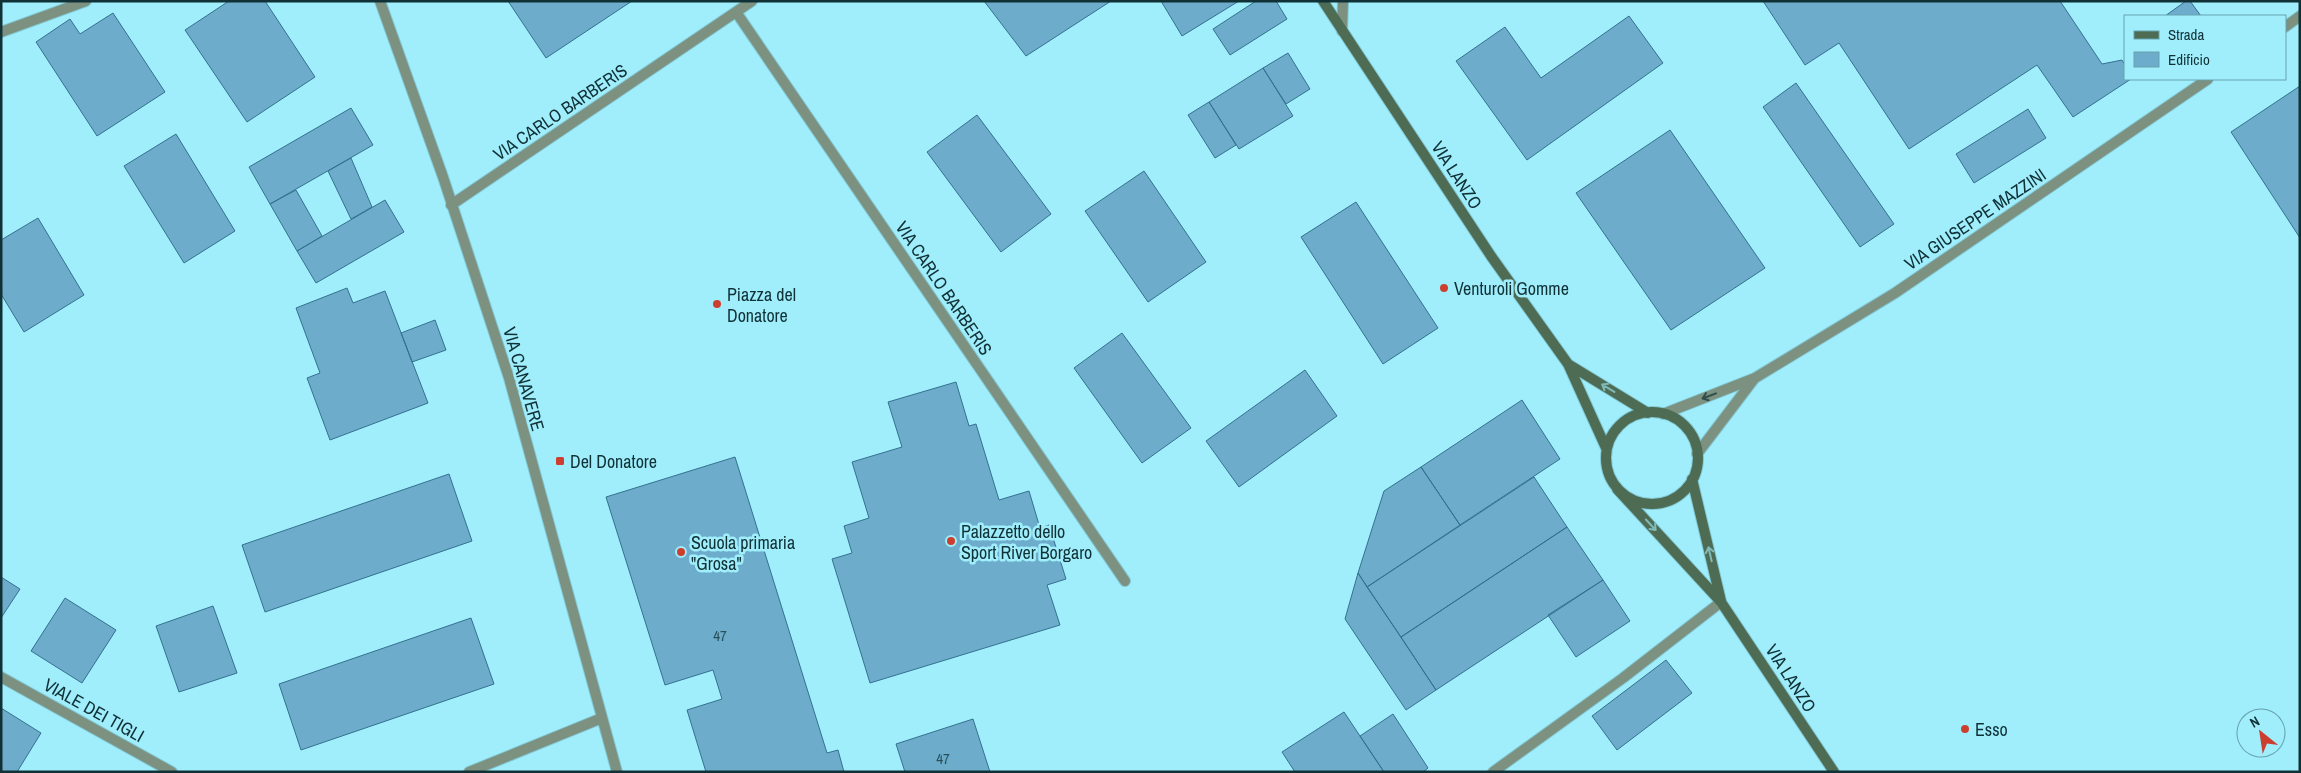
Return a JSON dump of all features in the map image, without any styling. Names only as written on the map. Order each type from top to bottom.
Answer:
[{"type":"street","points":[[1,32],[86,1]]},
{"type":"street","name":"VIA CANAVERE","points":[[380,1],[509,378],[617,772]]},
{"type":"street","name":"VIA CARLO BARBERIS","points":[[451,205],[752,1]]},
{"type":"street","name":"VIA LANZO","points":[[1323,1],[1490,256],[1568,364],[1606,448]]},
{"type":"street","points":[[1342,31],[1343,1]]},
{"type":"street","name":"VIA CARLO BARBERIS","points":[[736,12],[1125,581]]},
{"type":"street","points":[[2286,26],[2300,16]]},
{"type":"street","name":"VIA GIUSEPPE MAZZINI","points":[[1663,414],[1754,378],[1895,293],[2207,80]]},
{"type":"street","name":"VIA LANZO","points":[[1568,364],[1648,413]]},
{"type":"street","name":"VIA GIUSEPPE MAZZINI","points":[[1697,454],[1754,378]]},
{"type":"street","points":[[1637,414],[1663,414],[1677,420],[1688,428],[1694,440],[1697,467],[1684,491],[1671,500],[1658,504],[1643,504],[1629,498],[1618,489],[1608,470],[1606,448],[1610,438],[1622,424],[1637,414]]},
{"type":"street","name":"VIA LANZO","points":[[1692,479],[1721,602]]},
{"type":"street","name":"VIA LANZO","points":[[1618,489],[1721,602],[1834,772]]},
{"type":"street","points":[[1493,772],[1623,678],[1721,602]]},
{"type":"street","name":"VIALE DEI TIGLI","points":[[1,677],[172,772]]},
{"type":"street","points":[[469,772],[602,718]]},
{"type":"building","points":[[229,1],[265,1],[315,77],[247,122],[185,30]]},
{"type":"building","points":[[508,1],[632,1],[546,58]]},
{"type":"building","points":[[984,1],[1111,1],[1026,56]]},
{"type":"building","points":[[1161,1],[1239,1],[1182,36]]},
{"type":"building","points":[[1256,1],[1276,1],[1287,19],[1230,55],[1213,29]]},
{"type":"building","points":[[1763,1],[2060,1],[2102,64],[2122,60],[2124,63],[2124,80],[2129,80],[2073,117],[2037,65],[1909,149],[1839,43],[1805,65]]},
{"type":"building","points":[[2186,1],[2190,1],[2200,15],[2166,15]]},
{"type":"building","points":[[113,13],[165,92],[97,136],[36,42],[70,19],[80,34]]},
{"type":"building","points":[[1629,16],[1663,63],[1527,160],[1456,61],[1505,27],[1541,78]]},
{"type":"building","points":[[1288,53],[1310,89],[1286,104],[1263,68]]},
{"type":"building","points":[[1263,68],[1293,116],[1239,149],[1209,102]]},
{"type":"building","points":[[1796,83],[1894,224],[1860,247],[1763,107]]},
{"type":"building","points":[[2300,86],[2300,238],[2231,132]]},
{"type":"building","points":[[1209,102],[1236,145],[1215,158],[1188,115]]},
{"type":"building","points":[[351,108],[373,145],[270,204],[249,167]]},
{"type":"building","points":[[2028,109],[2046,138],[1974,183],[1956,154]]},
{"type":"building","points":[[977,115],[1051,214],[1001,252],[927,152]]},
{"type":"building","points":[[1670,130],[1765,268],[1671,330],[1576,193]]},
{"type":"building","points":[[176,134],[235,231],[184,263],[124,166]]},
{"type":"building","points":[[351,158],[372,207],[351,219],[328,171]]},
{"type":"building","points":[[1144,171],[1206,262],[1148,302],[1085,211]]},
{"type":"building","points":[[296,190],[322,236],[297,251],[270,204]]},
{"type":"building","points":[[385,200],[404,232],[316,283],[297,251]]},
{"type":"building","points":[[1356,202],[1438,328],[1383,364],[1301,237]]},
{"type":"building","points":[[38,218],[84,295],[24,332],[1,294],[1,240]]},
{"type":"building","points":[[347,288],[353,303],[385,291],[428,403],[330,440],[307,378],[320,373],[296,308]]},
{"type":"building","points":[[435,320],[446,350],[412,362],[401,333]]},
{"type":"building","points":[[1122,333],[1191,428],[1142,463],[1074,368]]},
{"type":"building","points":[[1305,370],[1337,416],[1239,487],[1206,441]]},
{"type":"building","name":"Palazzetto dello Sport River Borgaro","points":[[956,382],[969,426],[976,424],[999,500],[1029,491],[1040,528],[1049,525],[1066,579],[1047,585],[1060,625],[870,683],[832,559],[852,553],[844,526],[869,518],[852,462],[902,447],[888,402]]},
{"type":"building","points":[[1522,400],[1560,459],[1460,525],[1421,467]]},
{"type":"building","points":[[735,457],[827,753],[838,750],[844,772],[706,772],[687,710],[722,699],[713,670],[665,685],[606,497]]},
{"type":"building","points":[[1421,467],[1460,525],[1367,587],[1358,573],[1384,491]]},
{"type":"building","points":[[449,474],[472,541],[265,612],[242,545]]},
{"type":"building","points":[[1534,477],[1567,527],[1401,637],[1367,587]]},
{"type":"building","points":[[1567,527],[1603,580],[1436,690],[1401,637]]},
{"type":"building","points":[[1358,573],[1436,690],[1406,710],[1345,619]]},
{"type":"building","points":[[1,577],[20,589],[1,618]]},
{"type":"building","points":[[1603,580],[1630,621],[1576,657],[1548,615]]},
{"type":"building","points":[[65,598],[116,630],[82,683],[31,651]]},
{"type":"building","points":[[213,606],[237,673],[179,692],[156,626]]},
{"type":"building","points":[[471,618],[494,684],[301,750],[279,684]]},
{"type":"building","points":[[1666,660],[1692,693],[1617,750],[1592,716]]},
{"type":"building","points":[[1,708],[41,733],[17,772],[1,772]]},
{"type":"building","points":[[1344,712],[1384,772],[1295,772],[1282,752]]},
{"type":"building","points":[[1393,714],[1428,768],[1423,772],[1384,772],[1360,736]]},
{"type":"building","points":[[973,719],[990,772],[905,772],[896,744]]},
{"type":"place","name":"Venturoli Gomme","points":[[1444,288]]},
{"type":"place","name":"Piazza del Donatore","points":[[717,304]]},
{"type":"place","name":"Del Donatore","points":[[560,461]]},
{"type":"place","name":"Palazzetto dello Sport River Borgaro","points":[[951,541]]},
{"type":"place","name":"Scuola primaria \"Grosa\"","points":[[681,552]]},
{"type":"place","name":"Esso","points":[[1965,729]]}]
